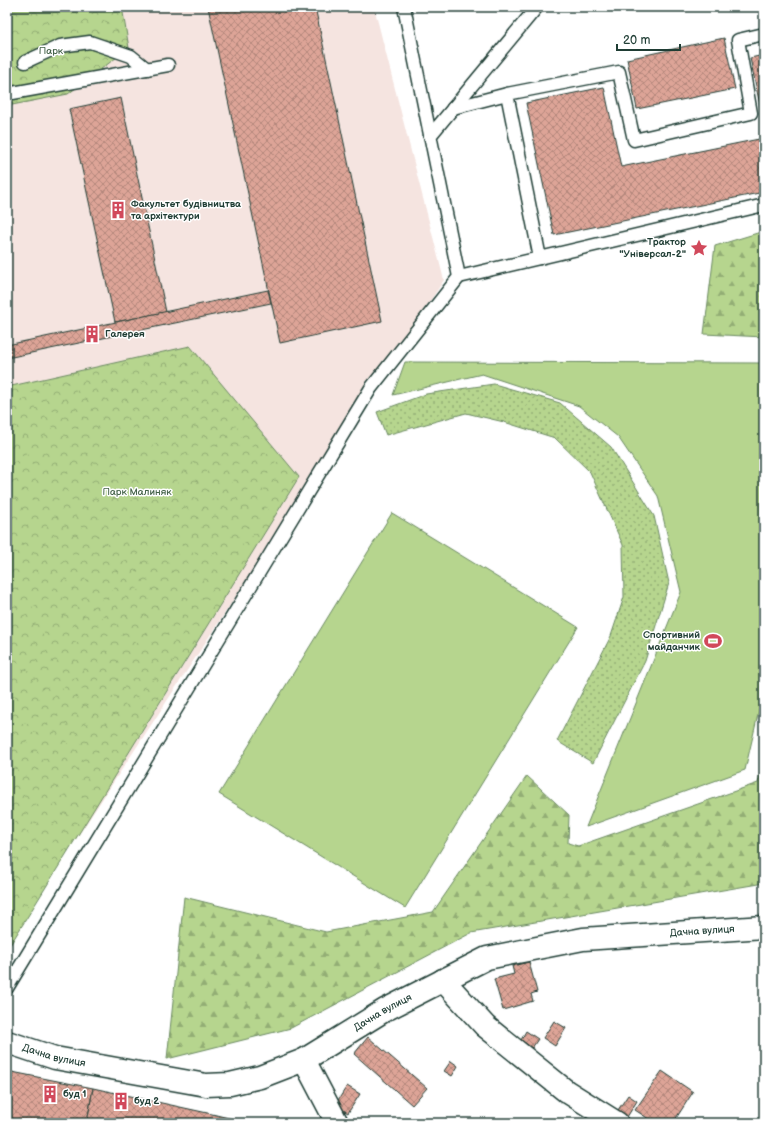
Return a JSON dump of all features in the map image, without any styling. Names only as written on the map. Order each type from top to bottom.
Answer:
[{"type":"street","name":"Дачна вулиця","points":[[7,1042],[56,1058],[206,1085],[230,1084],[260,1077],[304,1060],[385,1010],[486,958],[583,939],[764,927]]},
{"type":"street","points":[[443,980],[485,1026],[566,1091],[617,1123]]},
{"type":"street","points":[[304,1060],[337,1123]]},
{"type":"lane","points":[[404,7],[459,278]]},
{"type":"lane","points":[[430,136],[537,7]]},
{"type":"lane","points":[[453,108],[507,94],[619,72],[634,140],[751,113],[738,40],[764,34]]},
{"type":"lane","points":[[25,62],[60,46],[90,42],[132,56],[147,69]]},
{"type":"lane","points":[[7,94],[168,65]]},
{"type":"lane","points":[[507,94],[540,258]]},
{"type":"lane","points":[[7,988],[371,388],[459,278],[764,205]]},
{"type":"shaded area","points":[[7,7],[374,7],[444,280],[7,944]]},
{"type":"green space","name":"Парк","points":[[7,7],[122,7],[129,48],[68,94],[7,106]]},
{"type":"green space","points":[[764,231],[764,337],[704,334],[715,246]]},
{"type":"green space","name":"Парк Малиняк","points":[[190,346],[299,477],[7,950],[7,387]]},
{"type":"green space","name":"Спортивний майданчик","points":[[405,362],[764,363],[764,689],[745,770],[586,827],[681,592],[658,496],[618,437],[579,406],[482,374],[393,395]]},
{"type":"green space","points":[[494,384],[560,403],[611,447],[654,516],[669,583],[645,661],[593,763],[557,741],[611,636],[624,597],[623,545],[590,472],[555,438],[504,422],[466,413],[386,435],[377,412],[426,394]]},
{"type":"green space","points":[[392,513],[578,627],[405,908],[219,794]]},
{"type":"green space","points":[[764,759],[764,883],[471,933],[291,1028],[167,1059],[184,897],[326,932],[433,912],[527,776],[569,815],[568,843],[578,846],[758,783]]},
{"type":"building","points":[[208,7],[315,7],[382,321],[280,343]]},
{"type":"building","points":[[724,38],[735,89],[637,109],[627,59]]},
{"type":"building","points":[[764,55],[764,124],[750,58]]},
{"type":"building","points":[[604,87],[621,167],[764,138],[764,192],[554,235],[526,103]]},
{"type":"building","name":"Факультет будівництва та архітектури","points":[[121,98],[166,312],[115,322],[69,109]]},
{"type":"building","name":"Галерея","points":[[268,290],[271,303],[7,358],[7,345]]},
{"type":"building","points":[[529,962],[537,992],[531,994],[533,1001],[503,1010],[494,979],[514,974],[512,966]]},
{"type":"building","points":[[554,1021],[566,1028],[555,1046],[543,1038]]},
{"type":"building","points":[[526,1031],[538,1039],[532,1048],[521,1040]]},
{"type":"building","points":[[368,1037],[427,1088],[412,1105],[354,1054]]},
{"type":"building","points":[[451,1061],[458,1066],[452,1076],[444,1071]]},
{"type":"building","points":[[662,1071],[693,1092],[673,1123],[655,1123],[635,1110]]},
{"type":"building","name":"буд 1","points":[[12,1072],[93,1088],[87,1123],[7,1123],[7,1101]]},
{"type":"building","points":[[347,1086],[360,1094],[348,1113],[335,1105]]},
{"type":"building","name":"буд 2","points":[[93,1088],[212,1114],[250,1123],[87,1123]]},
{"type":"building","points":[[628,1095],[637,1101],[627,1117],[618,1110]]},
{"type":"place","name":"Факультет будівництва та архітектури","points":[[118,210]]},
{"type":"place","name":"Трактор \"Універсал-2\"","points":[[699,248]]},
{"type":"place","name":"Галерея","points":[[92,334]]},
{"type":"place","name":"Спортивний майданчик","points":[[713,641]]},
{"type":"place","name":"буд 1","points":[[50,1094]]},
{"type":"place","name":"буд 2","points":[[121,1101]]}]
